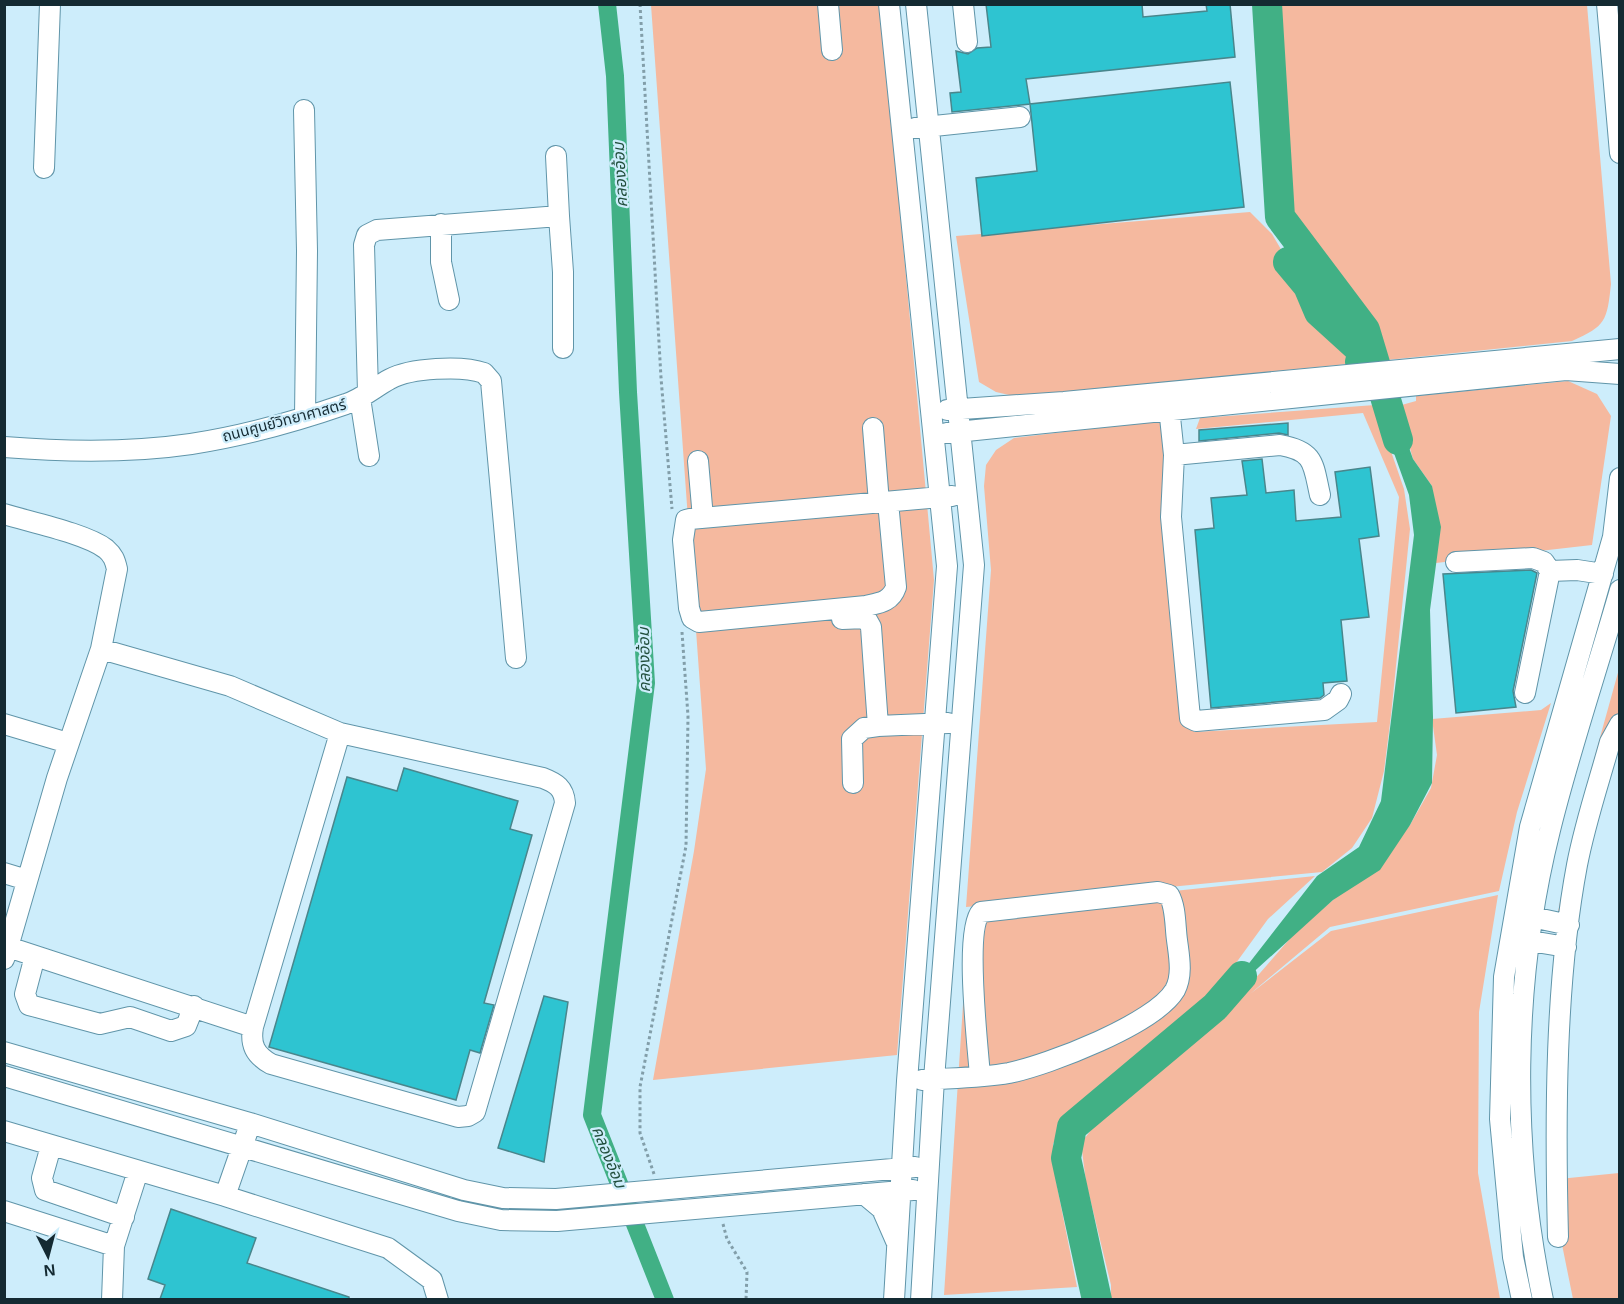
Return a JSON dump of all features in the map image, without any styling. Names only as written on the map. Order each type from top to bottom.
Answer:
[{"type":"street","points":[[44,168],[50,4]]},
{"type":"street","points":[[828,4],[832,50]]},
{"type":"street","points":[[889,4],[947,566],[907,1081],[894,1299]]},
{"type":"street","points":[[916,4],[974,565],[934,1079],[921,1299]]},
{"type":"street","points":[[963,4],[967,42]]},
{"type":"street","points":[[1607,4],[1620,153]]},
{"type":"street","points":[[304,110],[307,250],[305,417]]},
{"type":"street","points":[[901,129],[1020,117]]},
{"type":"street","points":[[556,156],[563,272],[563,348]]},
{"type":"street","points":[[369,456],[364,395],[364,244],[368,235],[377,230],[559,216]]},
{"type":"street","points":[[441,224],[441,262],[449,300]]},
{"type":"street","points":[[934,435],[1169,401],[1398,379],[1620,349]]},
{"type":"street","name":"ถนนศูนย์วิทยาศาสตร์","points":[[4,447],[124,451],[192,444],[253,432],[305,417],[364,395],[392,378],[429,370],[476,370],[484,373],[491,381],[516,658]]},
{"type":"street","points":[[1398,379],[1566,370],[1620,374]]},
{"type":"street","points":[[931,412],[1169,401]]},
{"type":"street","points":[[1169,401],[1174,455],[1170,517],[1190,718],[1196,721],[1324,710],[1338,700],[1341,694]]},
{"type":"street","points":[[873,428],[884,503],[896,587],[893,595],[886,601],[866,606],[699,622],[692,618],[688,608],[682,540],[686,520],[703,518],[884,503],[941,498],[967,495]]},
{"type":"street","points":[[1174,455],[1280,445],[1296,447],[1307,453],[1312,461],[1320,495]]},
{"type":"street","points":[[698,461],[703,518]]},
{"type":"street","points":[[1543,1299],[1534,1254],[1521,1118],[1524,979],[1531,942],[1524,915],[1530,826],[1613,537],[1620,478]]},
{"type":"street","points":[[4,514],[82,538],[105,548],[115,558],[117,569],[101,649],[68,743],[6,953],[35,956],[253,1027]]},
{"type":"street","points":[[1456,562],[1533,558],[1544,562],[1550,571],[1525,693]]},
{"type":"street","points":[[1550,571],[1577,570],[1603,574]]},
{"type":"street","points":[[1522,1299],[1513,1257],[1500,1119],[1504,977],[1509,937],[1524,915],[1619,595]]},
{"type":"street","points":[[684,628],[866,618],[872,627],[878,726]]},
{"type":"street","points":[[101,649],[230,686],[340,733],[543,778],[556,783],[565,793],[565,803],[476,1112],[468,1116],[458,1117],[271,1064],[259,1057],[254,1048],[253,1027],[340,733]]},
{"type":"street","points":[[853,783],[852,739],[864,728],[963,723]]},
{"type":"street","points":[[4,724],[68,743]]},
{"type":"street","points":[[1558,1237],[1557,1085],[1566,947],[1577,863],[1610,742],[1620,724]]},
{"type":"street","points":[[4,873],[27,880]]},
{"type":"street","points":[[907,1081],[981,1076],[1010,1072],[1060,1056],[1133,1025],[1166,1003],[1176,988],[1180,968],[1170,895],[1158,892],[981,912],[976,921],[973,967],[981,1076]]},
{"type":"street","points":[[1524,915],[1569,925]]},
{"type":"street","points":[[1509,937],[1566,947]]},
{"type":"street","points":[[35,956],[25,994],[29,1005],[100,1024],[130,1017],[171,1030],[186,1026],[194,1006]]},
{"type":"street","points":[[4,1052],[464,1190],[503,1198],[556,1199],[929,1165]]},
{"type":"street","points":[[4,1076],[458,1211],[501,1220],[557,1221],[928,1189]]},
{"type":"street","points":[[225,1196],[250,1124]]},
{"type":"street","points":[[862,1172],[887,1159],[905,1130]]},
{"type":"street","points":[[4,1131],[225,1196],[388,1248],[432,1280],[438,1299]]},
{"type":"street","points":[[51,1146],[42,1178],[45,1190],[123,1217]]},
{"type":"street","points":[[112,1299],[114,1246],[138,1171]]},
{"type":"street","points":[[864,1194],[882,1209],[897,1246]]},
{"type":"street","points":[[4,1211],[114,1246]]},
{"type":"path","points":[[640,4],[661,366],[673,518]]},
{"type":"path","points":[[659,1190],[640,1133],[640,1087],[687,846],[688,716],[684,628]]},
{"type":"path","points":[[720,1208],[727,1239],[747,1272],[746,1299]]},
{"type":"shaded area","points":[[651,5],[881,5],[934,580],[897,1055],[653,1080],[694,851],[706,769]]},
{"type":"shaded area","points":[[1270,5],[1587,5],[1611,284],[1603,321],[1592,331],[1572,341],[1387,360],[1381,344],[1380,331],[1290,219]]},
{"type":"shaded area","points":[[1250,212],[1272,234],[1289,263],[1308,286],[1320,312],[1361,350],[1358,363],[1018,397],[996,392],[979,382],[956,236]]},
{"type":"shaded area","points":[[1568,381],[1597,394],[1611,416],[1592,545],[1436,563],[1432,486],[1413,459],[1398,406],[1416,401],[1416,396]]},
{"type":"shaded area","points":[[1399,400],[1402,428],[1413,459],[1432,486],[1441,527],[1430,610],[1432,783],[1410,825],[1380,870],[1333,900],[1215,1007],[1317,876],[1359,847],[1381,801],[1414,535],[1409,495],[1376,403]]},
{"type":"shaded area","points":[[1375,405],[1404,489],[1410,529],[1384,771],[1372,818],[1352,848],[1322,872],[966,907],[991,570],[984,486],[986,465],[996,450],[1014,438],[1162,420],[1166,432],[1194,732],[1377,722],[1399,497],[1363,413],[1196,429],[1200,418]]},
{"type":"shaded area","points":[[1619,669],[1619,728],[1568,909],[1558,912],[1574,831]]},
{"type":"shaded area","points":[[1551,703],[1517,812],[1499,891],[1330,927],[1250,994],[1331,931],[1498,895],[1479,1012],[1478,1173],[1500,1299],[1111,1299],[1111,1285],[1086,1182],[1081,1143],[1095,1125],[1220,1019],[1294,934],[1333,900],[1410,825],[1431,788],[1437,755],[1432,719],[1541,710]]},
{"type":"shaded area","points":[[1315,876],[1268,919],[1204,1007],[1072,1109],[1053,1144],[1056,1181],[1077,1287],[944,1295],[969,913]]},
{"type":"shaded area","points":[[1619,1173],[1619,1299],[1573,1299],[1549,1180]]},
{"type":"building","points":[[986,4],[1142,4],[1143,17],[1207,11],[1206,4],[1230,4],[1235,57],[1026,79],[1030,104],[952,112],[950,93],[961,92],[956,51],[968,54],[977,48],[991,47]]},
{"type":"building","points":[[1230,82],[1244,207],[982,236],[976,178],[1037,171],[1030,104]]},
{"type":"building","points":[[1288,423],[1288,435],[1279,433],[1199,441],[1199,430]]},
{"type":"building","points":[[1262,459],[1266,493],[1294,490],[1296,521],[1341,517],[1335,472],[1370,467],[1379,536],[1359,539],[1369,617],[1341,620],[1347,681],[1323,683],[1324,695],[1320,698],[1211,708],[1195,530],[1214,528],[1211,498],[1247,495],[1242,461]]},
{"type":"building","points":[[1531,570],[1537,573],[1513,691],[1516,707],[1456,713],[1443,574]]},
{"type":"building","points":[[404,768],[518,801],[510,829],[532,835],[484,1003],[494,1005],[480,1053],[470,1050],[456,1100],[269,1047],[347,777],[397,791]]},
{"type":"building","points":[[544,996],[568,1002],[544,1162],[498,1148]]},
{"type":"building","points":[[171,1209],[256,1238],[247,1263],[349,1297],[349,1299],[160,1299],[165,1285],[148,1279]]},
{"type":"waterway","name":"คลองอ้อม","points":[[607,4],[615,76],[628,392],[646,683],[592,1115],[665,1300]]},
{"type":"waterway","points":[[1267,4],[1280,217],[1365,330],[1398,440]]},
{"type":"waterway","points":[[1288,262],[1308,286],[1319,312],[1363,352],[1360,362]]},
{"type":"waterway","points":[[1097,1300],[1066,1158],[1072,1127],[1215,1007],[1242,976]]}]
